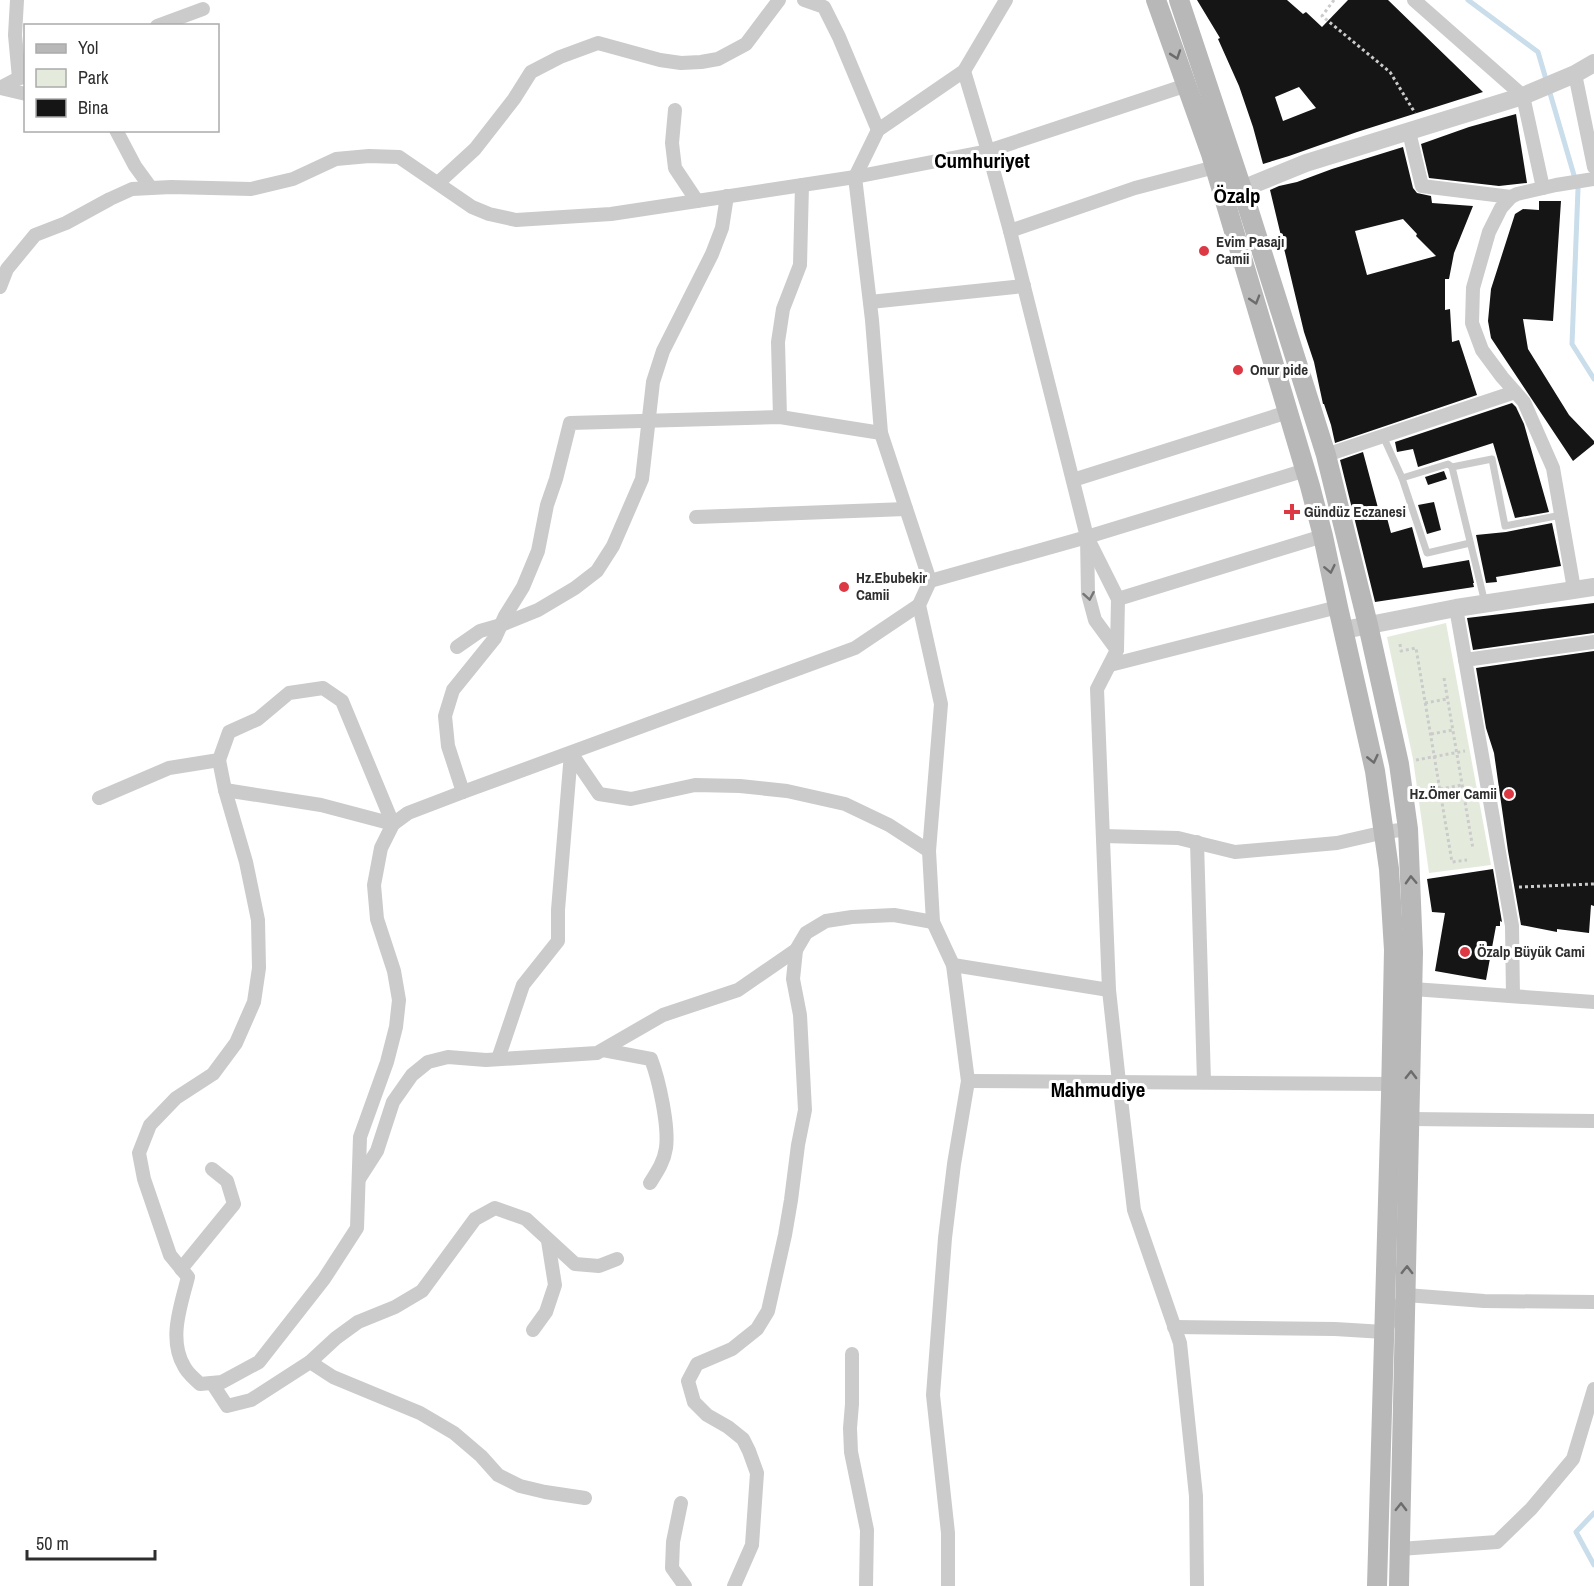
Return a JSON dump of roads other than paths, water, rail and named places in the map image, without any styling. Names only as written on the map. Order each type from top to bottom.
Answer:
[{"type":"main road","points":[[1156,0],[1215,167],[1233,191],[1326,455],[1399,764],[1408,829],[1413,989],[1399,1586]]},
{"type":"main road","points":[[1179,0],[1233,191],[1288,412],[1323,536],[1375,771],[1385,832],[1394,950],[1377,1586]]},
{"type":"street","points":[[1,88],[22,77],[15,35],[17,0]]},
{"type":"street","points":[[438,183],[475,149],[514,99],[531,72],[560,57],[598,43],[660,60],[681,63],[718,59],[746,44],[779,0]]},
{"type":"street","points":[[804,0],[824,7],[878,130]]},
{"type":"street","points":[[393,824],[342,701],[323,688],[289,693],[258,719],[229,732],[219,760],[225,790],[246,862],[258,920],[258,968],[254,1002],[236,1043],[213,1074],[176,1098],[150,1125],[139,1153],[144,1179],[170,1255],[188,1277],[178,1316],[177,1347],[184,1367],[200,1384],[222,1382],[259,1362],[324,1279],[357,1228],[360,1137],[387,1062],[396,1026],[399,1000],[394,971],[377,919],[374,885],[381,848],[393,824],[408,813],[463,792],[855,648],[919,605],[930,581],[881,434],[870,302],[855,177],[878,130],[964,71],[1006,0]]},
{"type":"street","points":[[1414,0],[1523,96],[1543,188]]},
{"type":"street","points":[[162,24],[203,9]]},
{"type":"street","points":[[1233,191],[1306,163],[1523,96],[1575,74],[1594,63]]},
{"type":"street","points":[[964,71],[1010,231],[1087,537],[1088,594],[1095,620],[1118,651]]},
{"type":"street","points":[[1575,74],[1592,145],[1594,167]]},
{"type":"street","points":[[0,286],[7,269],[35,235],[66,223],[132,189],[171,187],[251,189],[293,179],[336,159],[369,156],[399,157],[472,207],[489,214],[516,220],[611,214],[855,177],[988,151],[1187,85]]},
{"type":"street","points":[[1,88],[24,94]]},
{"type":"street","points":[[675,110],[672,143],[675,168],[697,201]]},
{"type":"street","points":[[1416,129],[1422,186],[1511,197]]},
{"type":"street","points":[[117,132],[135,166],[151,188]]},
{"type":"street","points":[[1010,231],[1135,188],[1215,167]]},
{"type":"street","points":[[1574,589],[1553,468],[1524,402],[1482,350],[1473,323],[1473,288],[1489,232],[1501,208],[1511,197],[1543,188],[1594,179]]},
{"type":"street","points":[[780,417],[778,342],[783,309],[800,265],[802,185]]},
{"type":"street","points":[[457,647],[480,631],[501,625],[575,588],[597,571],[612,546],[642,479],[653,382],[663,351],[712,254],[722,228],[727,196]]},
{"type":"street","points":[[870,302],[1024,286]]},
{"type":"street","points":[[1326,455],[1515,392]]},
{"type":"street","points":[[1073,480],[1288,412]]},
{"type":"street","points":[[463,792],[448,746],[446,716],[453,690],[495,638],[523,587],[538,551],[547,505],[570,423],[780,417],[881,434]]},
{"type":"street","points":[[930,581],[1087,537],[1306,470]]},
{"type":"street","points":[[696,517],[906,509]]},
{"type":"street","points":[[1119,599],[1323,536]]},
{"type":"street","points":[[1087,537],[1119,599],[1118,651],[1097,689],[1109,990],[1134,1210],[1180,1343],[1196,1496],[1197,1586]]},
{"type":"street","points":[[1344,630],[1485,603],[1594,587]]},
{"type":"street","points":[[919,605],[941,704],[929,851],[933,922],[953,965],[968,1081],[954,1164],[945,1238],[933,1395],[948,1533],[948,1586]]},
{"type":"street","points":[[1110,665],[1338,607]]},
{"type":"street","points":[[1456,608],[1512,926],[1513,996]]},
{"type":"street","points":[[1465,660],[1594,642]]},
{"type":"street","points":[[571,753],[599,794],[631,799],[694,785],[740,786],[787,791],[845,804],[889,825],[929,851]]},
{"type":"street","points":[[498,1059],[523,984],[558,941],[558,910],[571,753]]},
{"type":"street","points":[[99,798],[169,768],[219,760]]},
{"type":"street","points":[[225,790],[321,805],[393,824]]},
{"type":"street","points":[[1103,836],[1178,838],[1235,852],[1337,843],[1408,829]]},
{"type":"street","points":[[1197,842],[1204,1083]]},
{"type":"street","points":[[734,1586],[752,1545],[757,1473],[743,1439],[707,1415],[694,1402],[687,1381],[697,1364],[732,1350],[757,1329],[768,1311],[785,1235],[805,1110],[800,1015],[793,979],[796,950],[806,933],[826,921],[894,915],[933,922]]},
{"type":"street","points":[[358,1180],[377,1151],[393,1102],[412,1074],[428,1062],[448,1057],[486,1060],[597,1053],[663,1015],[738,990],[796,950]]},
{"type":"street","points":[[953,965],[1109,990]]},
{"type":"street","points":[[1413,989],[1594,1002]]},
{"type":"street","points":[[603,1050],[651,1059],[657,1074],[664,1115],[666,1147],[661,1167],[650,1183]]},
{"type":"street","points":[[968,1081],[1391,1084]]},
{"type":"street","points":[[1410,1119],[1594,1121]]},
{"type":"street","points":[[182,1269],[234,1204],[226,1181],[212,1169]]},
{"type":"street","points":[[212,1383],[227,1406],[251,1400],[310,1362],[358,1322],[395,1307],[422,1291],[475,1219],[495,1208],[526,1219],[575,1264],[599,1266],[617,1258]]},
{"type":"street","points":[[533,1330],[546,1312],[555,1285],[548,1241]]},
{"type":"street","points":[[1174,1327],[1335,1329],[1384,1332],[1406,1295],[1484,1301],[1594,1302]]},
{"type":"street","points":[[852,1354],[851,1452],[867,1530],[866,1586]]},
{"type":"street","points":[[310,1362],[333,1377],[420,1413],[454,1433],[498,1474],[520,1486],[585,1498]]},
{"type":"street","points":[[1400,1550],[1497,1542],[1531,1509],[1573,1459],[1594,1389]]},
{"type":"street","points":[[681,1503],[673,1542],[672,1568],[685,1586]]},
{"type":"lane","points":[[1383,436],[1402,478],[1427,553],[1470,543]]},
{"type":"lane","points":[[1402,478],[1448,464],[1452,467],[1492,459],[1505,526],[1561,515]]},
{"type":"lane","points":[[1452,467],[1485,603]]},
{"type":"waterway","points":[[1468,0],[1538,52],[1578,189],[1572,344],[1594,379]]},
{"type":"waterway","points":[[1594,1513],[1576,1532],[1594,1565]]},
{"type":"place","name":"Evim Pasajı Camii","points":[[1204,251]]},
{"type":"place","name":"Onur pide","points":[[1238,370]]},
{"type":"place","name":"Gündüz Eczanesi","points":[[1292,512]]},
{"type":"place","name":"Hz.Ebubekir Camii","points":[[844,587]]},
{"type":"place","name":"Hz.Ömer Camii","points":[[1509,794]]},
{"type":"place","name":"Özalp Büyük Cami","points":[[1465,952]]},
{"type":"district","name":"Cumhuriyet","points":[[982,161]]},
{"type":"district","name":"Özalp","points":[[1237,196]]},
{"type":"district","name":"Mahmudiye","points":[[1098,1090]]}]
